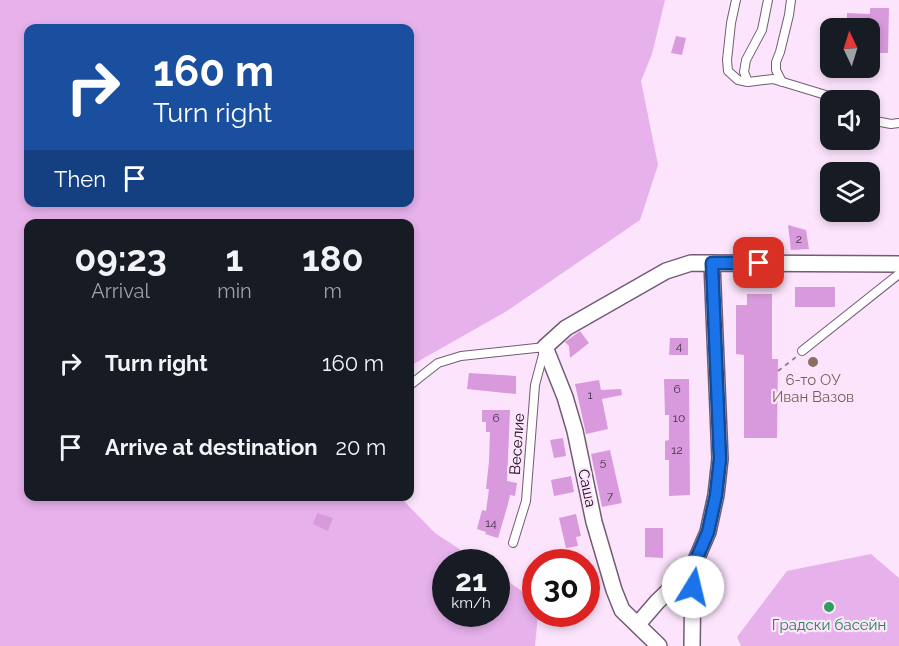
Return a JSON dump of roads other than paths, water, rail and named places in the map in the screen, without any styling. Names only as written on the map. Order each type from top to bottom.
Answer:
[{"type":"street","points":[[545,347],[566,328],[666,271],[691,263],[899,264]]},
{"type":"street","points":[[692,646],[693,567],[708,532],[716,495],[720,459],[712,263]]},
{"type":"street","name":"Саша","points":[[545,347],[565,397],[575,431],[594,522],[614,590],[622,610],[659,646]]},
{"type":"street","points":[[638,624],[693,567]]},
{"type":"lane","points":[[736,0],[731,23],[728,71],[738,80],[748,82],[773,79],[820,93]]},
{"type":"lane","points":[[748,82],[744,72],[746,60],[762,30],[768,0]]},
{"type":"lane","points":[[782,82],[776,70],[776,62],[787,25],[791,0]]},
{"type":"lane","points":[[880,122],[899,123]]},
{"type":"lane","points":[[802,351],[899,274]]},
{"type":"lane","points":[[414,382],[438,363],[461,356],[545,347]]},
{"type":"lane","name":"Веселие","points":[[513,543],[526,501],[535,385],[545,347]]},
{"type":"place","name":"6-то ОУ Иван Вазов","points":[[813,362]]},
{"type":"place","name":"Градски басейн","points":[[829,607]]}]
